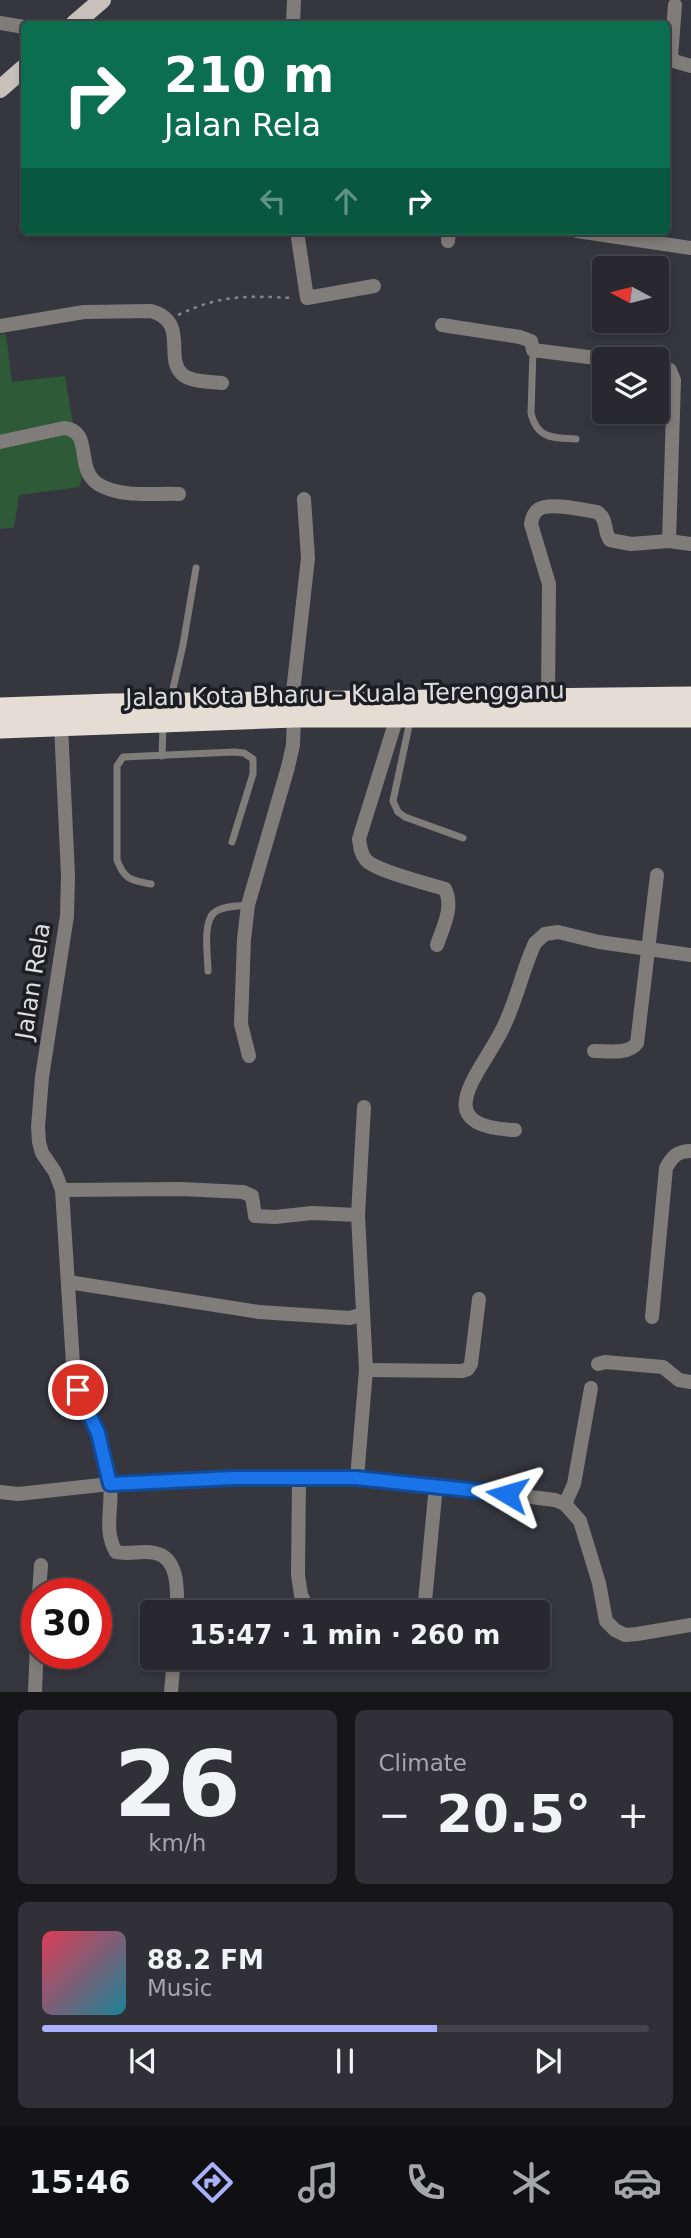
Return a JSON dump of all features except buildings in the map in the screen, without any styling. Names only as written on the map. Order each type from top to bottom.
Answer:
[{"type":"highway","name":"Jalan Kota Bharu – Kuala Terengganu","points":[[0,708],[166,712],[548,697],[691,697]]},
{"type":"highway","name":"Jalan Kota Bharu – Kuala Terengganu","points":[[293,709],[404,717],[691,717]]},
{"type":"highway","name":"Jalan Kota Bharu – Kuala Terengganu","points":[[0,727],[61,725],[166,712]]},
{"type":"main road","points":[[78,21],[102,0]]},
{"type":"main road","points":[[0,89],[21,71]]},
{"type":"street","points":[[293,21],[294,0]]},
{"type":"street","points":[[675,5],[671,57],[681,64],[691,66]]},
{"type":"street","points":[[0,23],[21,26]]},
{"type":"street","points":[[298,235],[307,298],[374,286]]},
{"type":"street","points":[[604,235],[691,248]]},
{"type":"street","points":[[0,326],[85,312],[161,313],[173,329],[181,374],[189,378],[222,383]]},
{"type":"street","points":[[442,325],[520,337],[531,341],[533,350],[592,357]]},
{"type":"street","points":[[669,370],[674,380],[669,541]]},
{"type":"street","points":[[0,442],[64,428],[72,429],[80,435],[87,474],[98,484],[116,492],[179,494]]},
{"type":"street","points":[[250,1056],[241,1024],[244,939],[248,905],[293,746],[293,709],[308,558],[304,499]]},
{"type":"street","points":[[548,697],[549,584],[531,524],[533,514],[540,508],[550,506],[597,512],[603,515],[606,534],[610,540],[631,544],[669,541],[691,544]]},
{"type":"street","points":[[404,717],[359,839],[361,852],[367,862],[445,889],[450,898],[438,945]]},
{"type":"street","name":"Jalan Rela","points":[[61,725],[68,875],[66,916],[60,972],[51,1010],[42,1077],[39,1142],[62,1190],[73,1364],[78,1390],[98,1433],[110,1484],[109,1541],[116,1552],[128,1555],[157,1553],[167,1559],[173,1568],[177,1584],[177,1600]]},
{"type":"street","points":[[594,1051],[627,1051],[637,1043],[657,875]]},
{"type":"street","points":[[515,1130],[484,1127],[471,1121],[466,1110],[466,1095],[503,1028],[535,943],[545,934],[558,932],[648,950],[691,955]]},
{"type":"street","points":[[356,1478],[366,1370],[358,1215],[364,1107]]},
{"type":"street","points":[[652,1317],[666,1168],[673,1155],[691,1151]]},
{"type":"street","points":[[62,1190],[181,1189],[243,1192],[253,1196],[255,1216],[312,1213],[358,1215]]},
{"type":"street","points":[[68,1282],[259,1312],[350,1318],[363,1314]]},
{"type":"street","points":[[366,1370],[468,1369],[471,1364],[479,1299]]},
{"type":"street","points":[[598,1364],[605,1362],[663,1367],[679,1380],[691,1382]]},
{"type":"street","points":[[565,1504],[574,1483],[591,1388]]},
{"type":"street","points":[[0,1492],[18,1494],[110,1484],[233,1478],[356,1478],[543,1499],[565,1504],[580,1521],[599,1583],[606,1621],[615,1630],[625,1635],[691,1625]]},
{"type":"street","points":[[299,1478],[298,1575],[304,1600]]},
{"type":"street","points":[[425,1600],[436,1485]]},
{"type":"street","points":[[40,1578],[41,1565]]},
{"type":"street","points":[[35,1692],[36,1669]]},
{"type":"street","points":[[171,1692],[173,1670]]},
{"type":"lane","points":[[533,350],[533,423],[539,431],[548,436],[576,439]]},
{"type":"lane","points":[[162,756],[166,712],[183,645],[196,568]]},
{"type":"lane","points":[[404,717],[393,801],[398,812],[463,838]]},
{"type":"lane","points":[[151,884],[130,879],[122,874],[117,860],[117,766],[123,757],[234,752],[244,753],[253,759],[253,774],[232,842]]},
{"type":"lane","points":[[208,971],[207,925],[210,916],[223,908],[248,905]]},
{"type":"path","points":[[168,319],[225,298],[307,298]]},
{"type":"green space","points":[[6,334],[12,382],[65,376],[82,478],[79,487],[19,495],[14,528],[0,529],[0,335]]},
{"type":"route","points":[[78,1390],[98,1433],[110,1484],[233,1478],[356,1478],[507,1494]]}]
